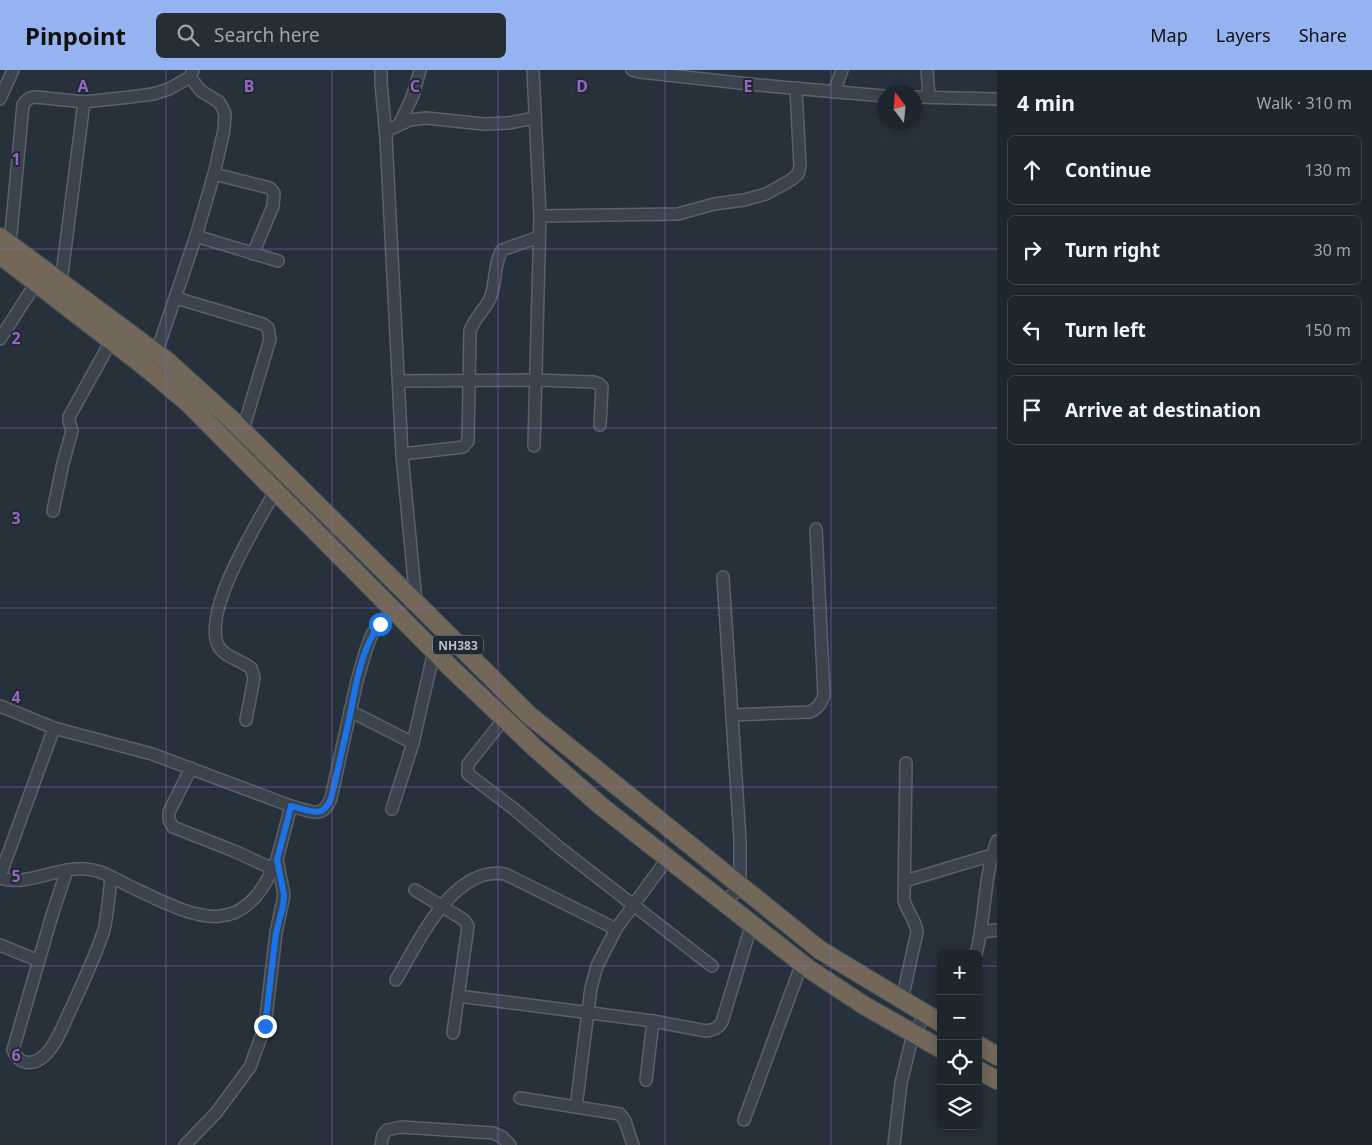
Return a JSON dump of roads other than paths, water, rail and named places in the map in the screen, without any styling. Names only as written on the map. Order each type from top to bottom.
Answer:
[{"type":"highway","name":"NH383","points":[[3,246],[61,282],[157,353],[243,430],[529,716],[820,950],[933,1019]]},
{"type":"highway","name":"NH383","points":[[3,246],[36,283],[149,370],[187,402],[434,651],[504,719],[601,806],[802,963],[865,1006],[937,1047]]},
{"type":"highway","points":[[982,1047],[997,1056]]},
{"type":"highway","points":[[982,1072],[997,1080]]},
{"type":"street","points":[[0,99],[13,70]]},
{"type":"street","points":[[381,70],[386,131],[402,454],[416,602]]},
{"type":"street","points":[[400,123],[413,95],[420,70]]},
{"type":"street","points":[[533,70],[540,216],[534,446]]},
{"type":"street","points":[[634,70],[707,75],[796,88],[877,95]]},
{"type":"street","points":[[834,92],[842,70]]},
{"type":"street","points":[[927,70],[929,97]]},
{"type":"street","points":[[3,246],[23,104],[31,97],[84,102],[153,94],[169,89],[191,74],[201,91],[219,102],[224,114],[224,130],[214,174],[196,236],[157,353],[149,370]]},
{"type":"street","points":[[540,216],[678,214],[714,204],[744,200],[766,194],[798,174],[800,166],[796,88]]},
{"type":"street","points":[[922,97],[997,99]]},
{"type":"street","points":[[61,282],[84,102]]},
{"type":"street","points":[[386,131],[400,123],[426,118],[484,124],[535,118]]},
{"type":"street","points":[[214,174],[270,188],[274,193],[274,206],[253,254]]},
{"type":"street","points":[[196,236],[278,261]]},
{"type":"street","points":[[402,454],[463,446],[468,441],[470,330],[473,322],[482,312],[490,297],[499,255],[502,250],[539,238]]},
{"type":"street","points":[[0,339],[36,283]]},
{"type":"street","points":[[176,298],[263,324],[268,328],[270,340],[243,430]]},
{"type":"street","points":[[53,512],[72,431],[69,416],[112,341]]},
{"type":"street","points":[[399,381],[535,380],[593,382],[602,387],[600,425]]},
{"type":"street","points":[[246,720],[254,678],[251,668],[219,647],[215,623],[218,604],[234,567],[275,491]]},
{"type":"street","points":[[732,715],[810,712],[822,702],[824,695],[816,529]]},
{"type":"street","points":[[723,577],[740,840],[740,887],[725,902]]},
{"type":"street","points":[[0,706],[54,728],[152,754],[291,806],[316,812],[323,811],[328,808],[331,798],[357,681],[369,642],[372,634],[392,609]]},
{"type":"street","points":[[392,809],[413,742],[434,651]]},
{"type":"street","points":[[350,711],[413,742]]},
{"type":"street","points":[[504,719],[468,764],[468,774],[633,906],[712,966]]},
{"type":"street","points":[[54,728],[0,877],[14,881],[67,870],[98,871],[174,907],[209,917],[222,917],[241,911],[265,884],[275,864],[291,806]]},
{"type":"street","points":[[902,1000],[917,932],[916,925],[907,910],[904,900],[906,763]]},
{"type":"street","points":[[191,768],[169,812],[169,820],[173,827],[234,851],[275,864]]},
{"type":"street","points":[[977,950],[981,932],[987,876],[997,842]]},
{"type":"street","points":[[905,881],[992,855]]},
{"type":"street","points":[[576,1107],[591,988],[598,966],[616,929],[668,859]]},
{"type":"street","points":[[184,1145],[216,1113],[250,1067],[265,1026],[276,933],[284,895],[275,864]]},
{"type":"street","points":[[67,870],[13,1050],[16,1058],[25,1063],[34,1063],[46,1054],[63,1026],[95,958],[104,928],[111,877]]},
{"type":"street","points":[[396,980],[442,907],[456,891],[486,873],[496,872],[505,874],[616,929]]},
{"type":"street","points":[[415,890],[464,920],[468,926],[453,1033]]},
{"type":"street","points":[[458,996],[654,1021],[713,1031],[722,1022],[752,923]]},
{"type":"street","points":[[981,932],[997,930]]},
{"type":"street","points":[[0,945],[39,961]]},
{"type":"street","points":[[744,1120],[802,963]]},
{"type":"street","points":[[894,1145],[902,1083],[913,1034],[933,1019]]},
{"type":"street","points":[[646,1080],[654,1021]]},
{"type":"street","points":[[520,1098],[620,1114],[625,1121],[633,1145]]},
{"type":"street","points":[[381,1145],[383,1135],[387,1130],[401,1127],[493,1133],[502,1137],[510,1145]]}]
